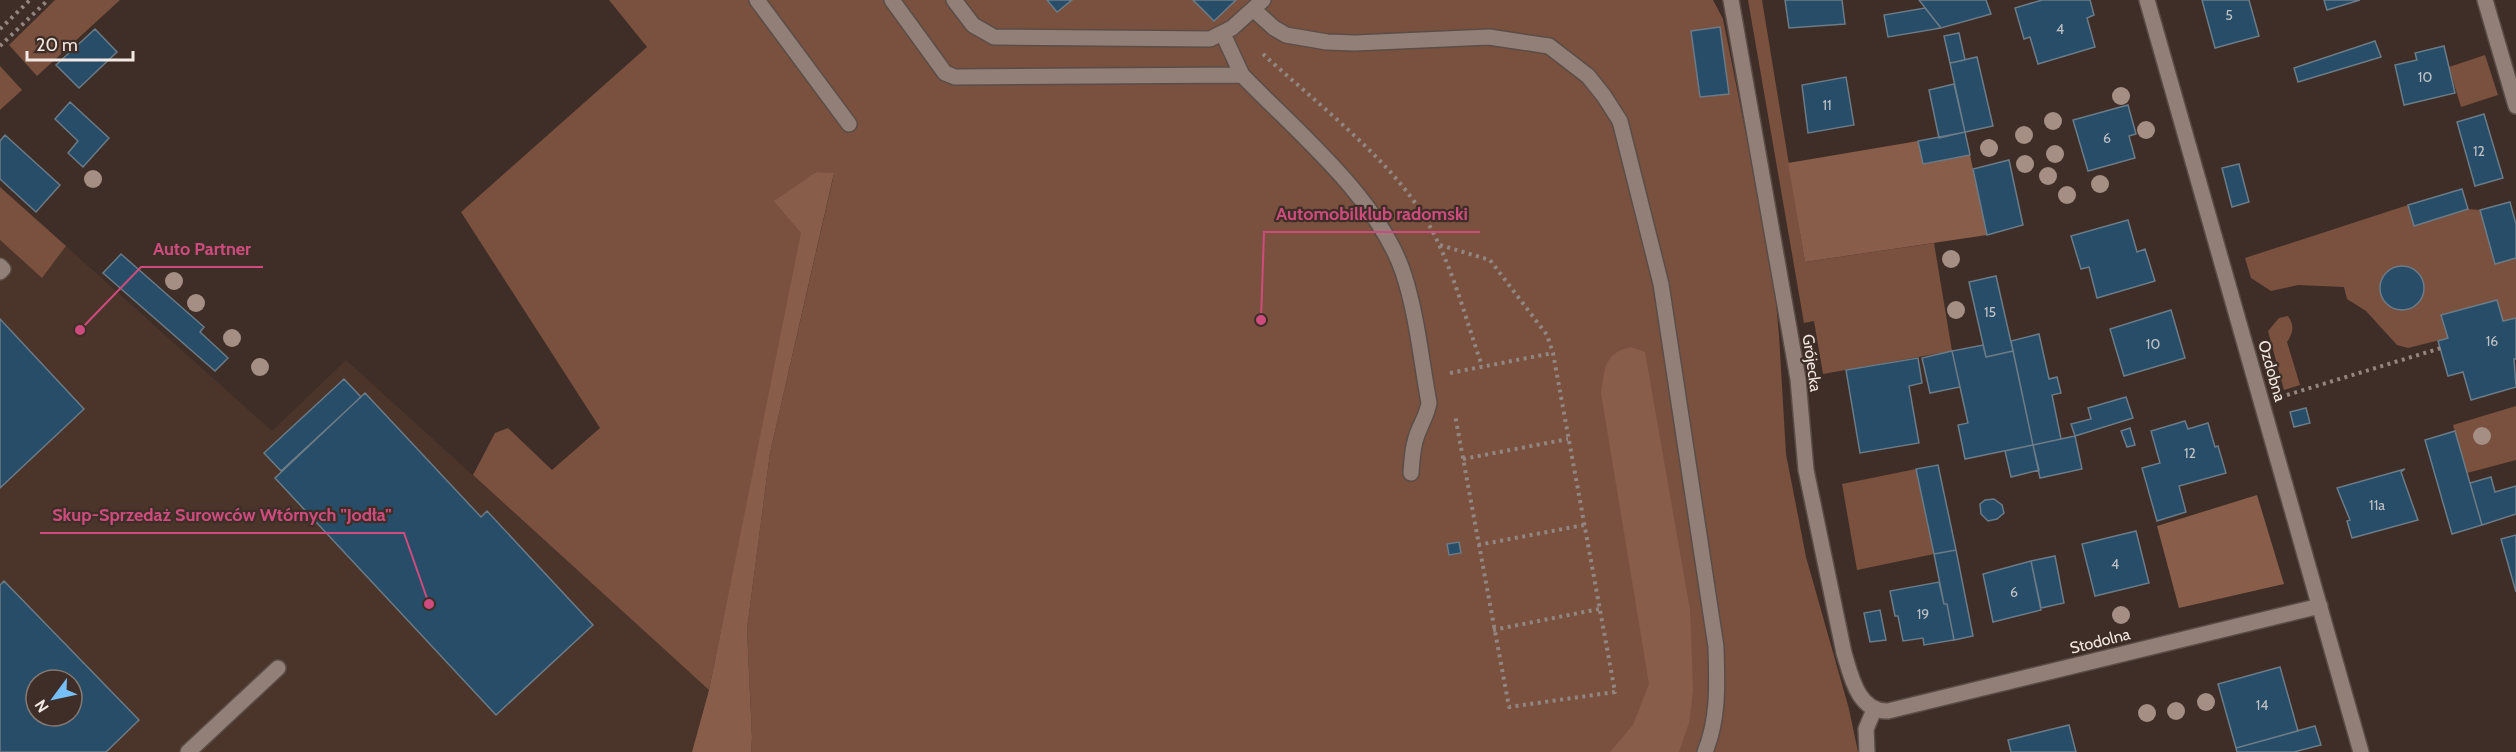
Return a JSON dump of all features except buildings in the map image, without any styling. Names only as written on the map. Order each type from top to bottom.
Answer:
[{"type":"street","points":[[757,0],[849,124]]},
{"type":"street","points":[[892,0],[945,73],[955,77],[1242,75]]},
{"type":"street","points":[[954,0],[973,25],[994,37],[1210,39],[1223,34],[1258,4],[1274,28],[1286,35],[1327,42],[1355,43],[1489,37],[1549,46],[1588,76],[1620,121],[1662,284],[1716,647],[1717,704],[1712,735],[1705,752]]},
{"type":"street","name":"Grójecka","points":[[1731,0],[1798,379],[1806,470],[1823,552],[1852,678],[1866,704],[1881,711]]},
{"type":"street","name":"Ozdobna","points":[[2147,0],[2361,752]]},
{"type":"street","points":[[2485,0],[2516,106]]},
{"type":"street","points":[[1223,34],[1242,75],[1357,193],[1386,235],[1403,272],[1412,303],[1429,403],[1412,452],[1411,473]]},
{"type":"street","points":[[0,266],[3,269],[0,272]]},
{"type":"street","name":"Stodolna","points":[[1881,711],[2320,606]]},
{"type":"street","points":[[188,752],[278,668]]},
{"type":"street","points":[[1867,752],[1866,729],[1881,711]]},
{"type":"path","points":[[0,29],[30,0]]},
{"type":"path","points":[[0,46],[48,0]]},
{"type":"path","points":[[1440,245],[1490,260],[1547,335],[1553,353],[1615,692],[1509,707],[1453,405]]},
{"type":"path","points":[[2286,396],[2441,348]]},
{"type":"path","points":[[1449,384],[1447,373],[1553,353]]},
{"type":"path","points":[[1463,459],[1568,439]]},
{"type":"path","points":[[1478,544],[1584,525]]},
{"type":"path","points":[[1493,630],[1599,609]]},
{"type":"shaded area","points":[[55,0],[120,0],[37,76],[9,45]]},
{"type":"shaded area","points":[[609,0],[1713,0],[1723,19],[1773,270],[1786,454],[1806,557],[1849,709],[1858,752],[751,752],[747,629],[770,453],[834,174],[815,172],[709,690],[473,475],[495,433],[508,428],[552,470],[600,428],[461,212],[647,47]]},
{"type":"shaded area","points":[[1748,0],[1762,0],[1805,262],[1934,243],[1952,351],[1823,374],[1814,321],[1804,323]]},
{"type":"shaded area","points":[[2485,55],[2498,95],[2461,107],[2449,67]]},
{"type":"shaded area","points":[[0,66],[22,90],[0,110]]},
{"type":"shaded area","points":[[1918,141],[1923,164],[1970,155],[1987,235],[1805,262],[1788,163]]},
{"type":"shaded area","points":[[816,172],[834,173],[770,453],[747,629],[751,752],[692,752],[709,690],[801,233],[774,201]]},
{"type":"shaded area","points":[[0,187],[66,246],[42,278],[0,240]]},
{"type":"shaded area","points":[[2408,205],[2414,225],[2468,209],[2480,210],[2516,258],[2516,318],[2503,321],[2497,300],[2441,315],[2448,338],[2408,348],[2397,345],[2366,311],[2347,299],[2344,287],[2298,285],[2271,291],[2251,278],[2245,258]]},
{"type":"shaded area","points":[[0,240],[42,278],[66,246],[272,431],[346,360],[709,690],[692,752],[0,752]]},
{"type":"shaded area","points":[[2288,316],[2292,329],[2287,342],[2300,385],[2284,390],[2268,331],[2279,318]]},
{"type":"shaded area","points":[[1631,347],[1645,352],[1690,610],[1693,691],[1689,723],[1679,752],[1610,752],[1633,725],[1649,684],[1601,393],[1607,363],[1615,353]]},
{"type":"shaded area","points":[[2516,406],[2516,460],[2467,473],[2453,425]]},
{"type":"shaded area","points":[[1916,469],[1934,554],[1857,570],[1842,484]]},
{"type":"shaded area","points":[[2257,495],[2284,584],[2179,608],[2157,526]]},
{"type":"place","name":"Automobilklub radomski","points":[[1261,320]]},
{"type":"place","name":"Auto Partner","points":[[80,330]]},
{"type":"place","name":"Skup-Sprzedaż Surowców Wtórnych \"Jodła\"","points":[[429,604]]}]
